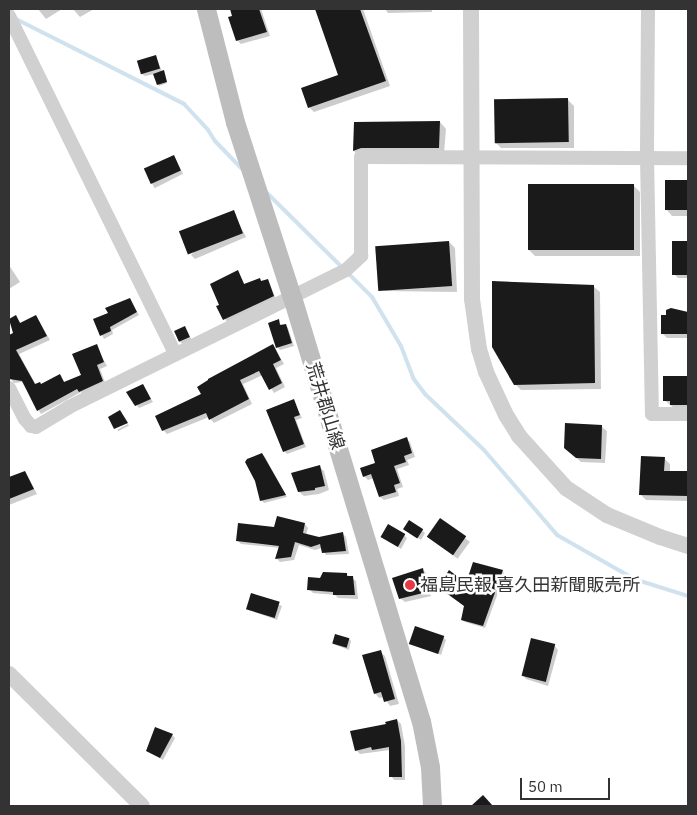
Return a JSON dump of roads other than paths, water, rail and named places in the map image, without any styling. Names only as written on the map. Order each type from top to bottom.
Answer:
[{"type":"main road","name":"荒井郡山線","points":[[206,9],[235,122],[292,297],[421,721],[430,767],[432,806]]},
{"type":"street","points":[[471,9],[472,299],[479,349],[489,378],[506,415],[519,436],[566,488],[607,515],[660,537],[688,546]]},
{"type":"street","points":[[648,9],[652,414],[688,414]]},
{"type":"street","points":[[9,16],[174,354]]},
{"type":"street","points":[[9,388],[25,419],[31,426],[36,427],[69,406],[346,270],[361,256],[361,158],[688,158]]},
{"type":"street","points":[[9,674],[142,806]]},
{"type":"waterway","points":[[14,18],[184,104],[208,130],[215,141],[242,169]]},
{"type":"waterway","points":[[267,193],[372,297],[401,346],[413,378],[426,395],[484,450],[557,535],[634,579],[688,596]]},
{"type":"place","name":"福島民報 喜久田新聞販売所","points":[[410,585]]}]
